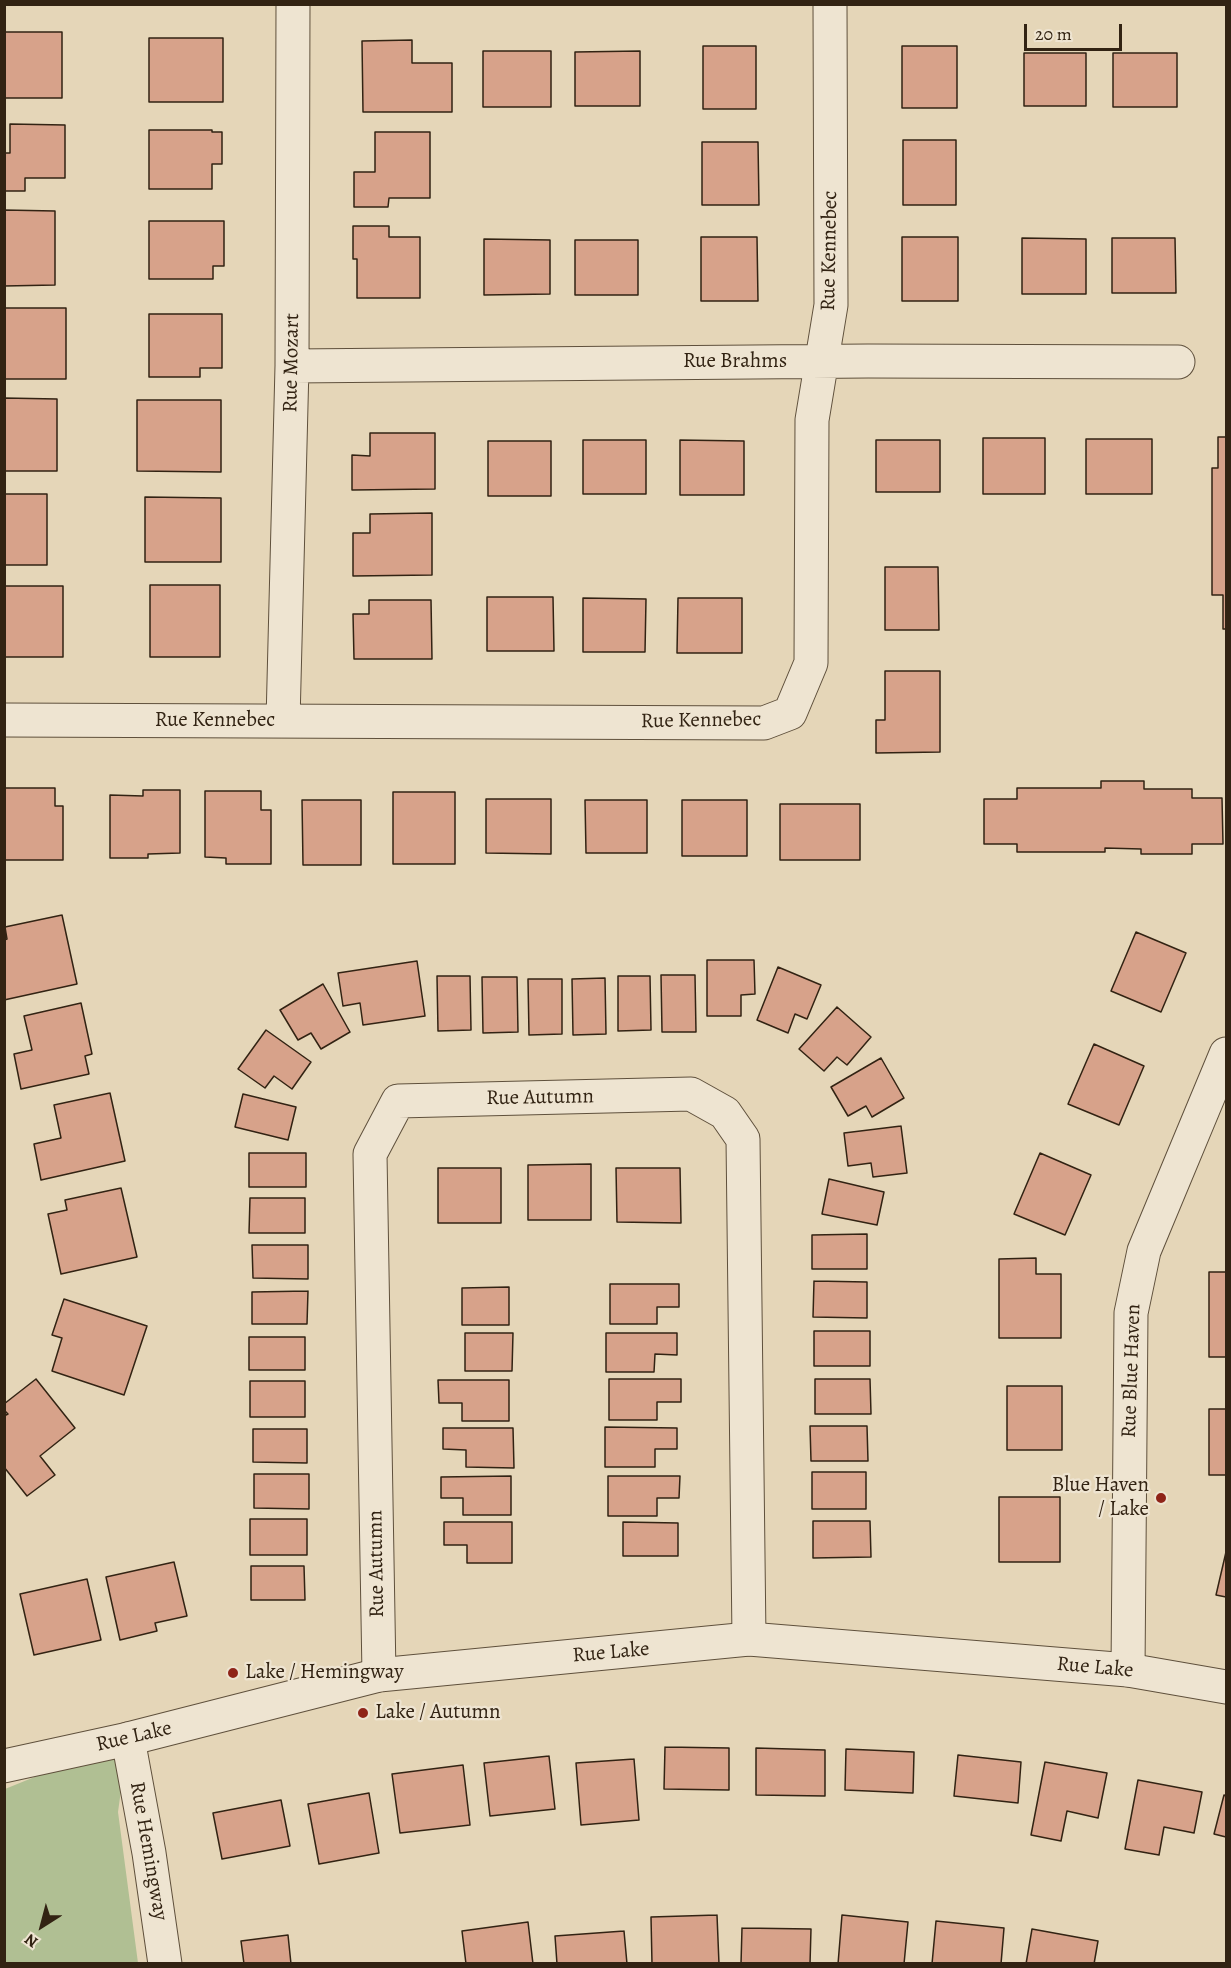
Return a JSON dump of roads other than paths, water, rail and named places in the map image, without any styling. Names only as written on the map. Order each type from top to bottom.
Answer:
[{"type":"street","name":"Rue Mozart","points":[[283,721],[292,366],[293,4]]},
{"type":"street","name":"Rue Kennebec","points":[[4,720],[764,723],[790,713],[811,663],[812,420],[831,305],[830,4]]},
{"type":"street","name":"Rue Brahms","points":[[292,366],[1178,362]]},
{"type":"street","name":"Rue Blue Haven","points":[[1128,1670],[1131,1313],[1144,1251],[1223,1070]]},
{"type":"street","name":"Rue Autumn","points":[[379,1675],[370,1154],[398,1101],[691,1094],[726,1113],[743,1139],[748,1640]]},
{"type":"street","name":"Rue Lake","points":[[4,1766],[128,1739],[379,1675],[748,1640],[1128,1670],[1227,1687]]},
{"type":"street","name":"Rue Hemingway","points":[[128,1739],[149,1853],[165,1964]]},
{"type":"place","name":"Blue Haven / Lake","points":[[1161,1498]]},
{"type":"place","name":"Lake / Hemingway","points":[[233,1673]]},
{"type":"place","name":"Lake / Autumn","points":[[363,1713]]}]
